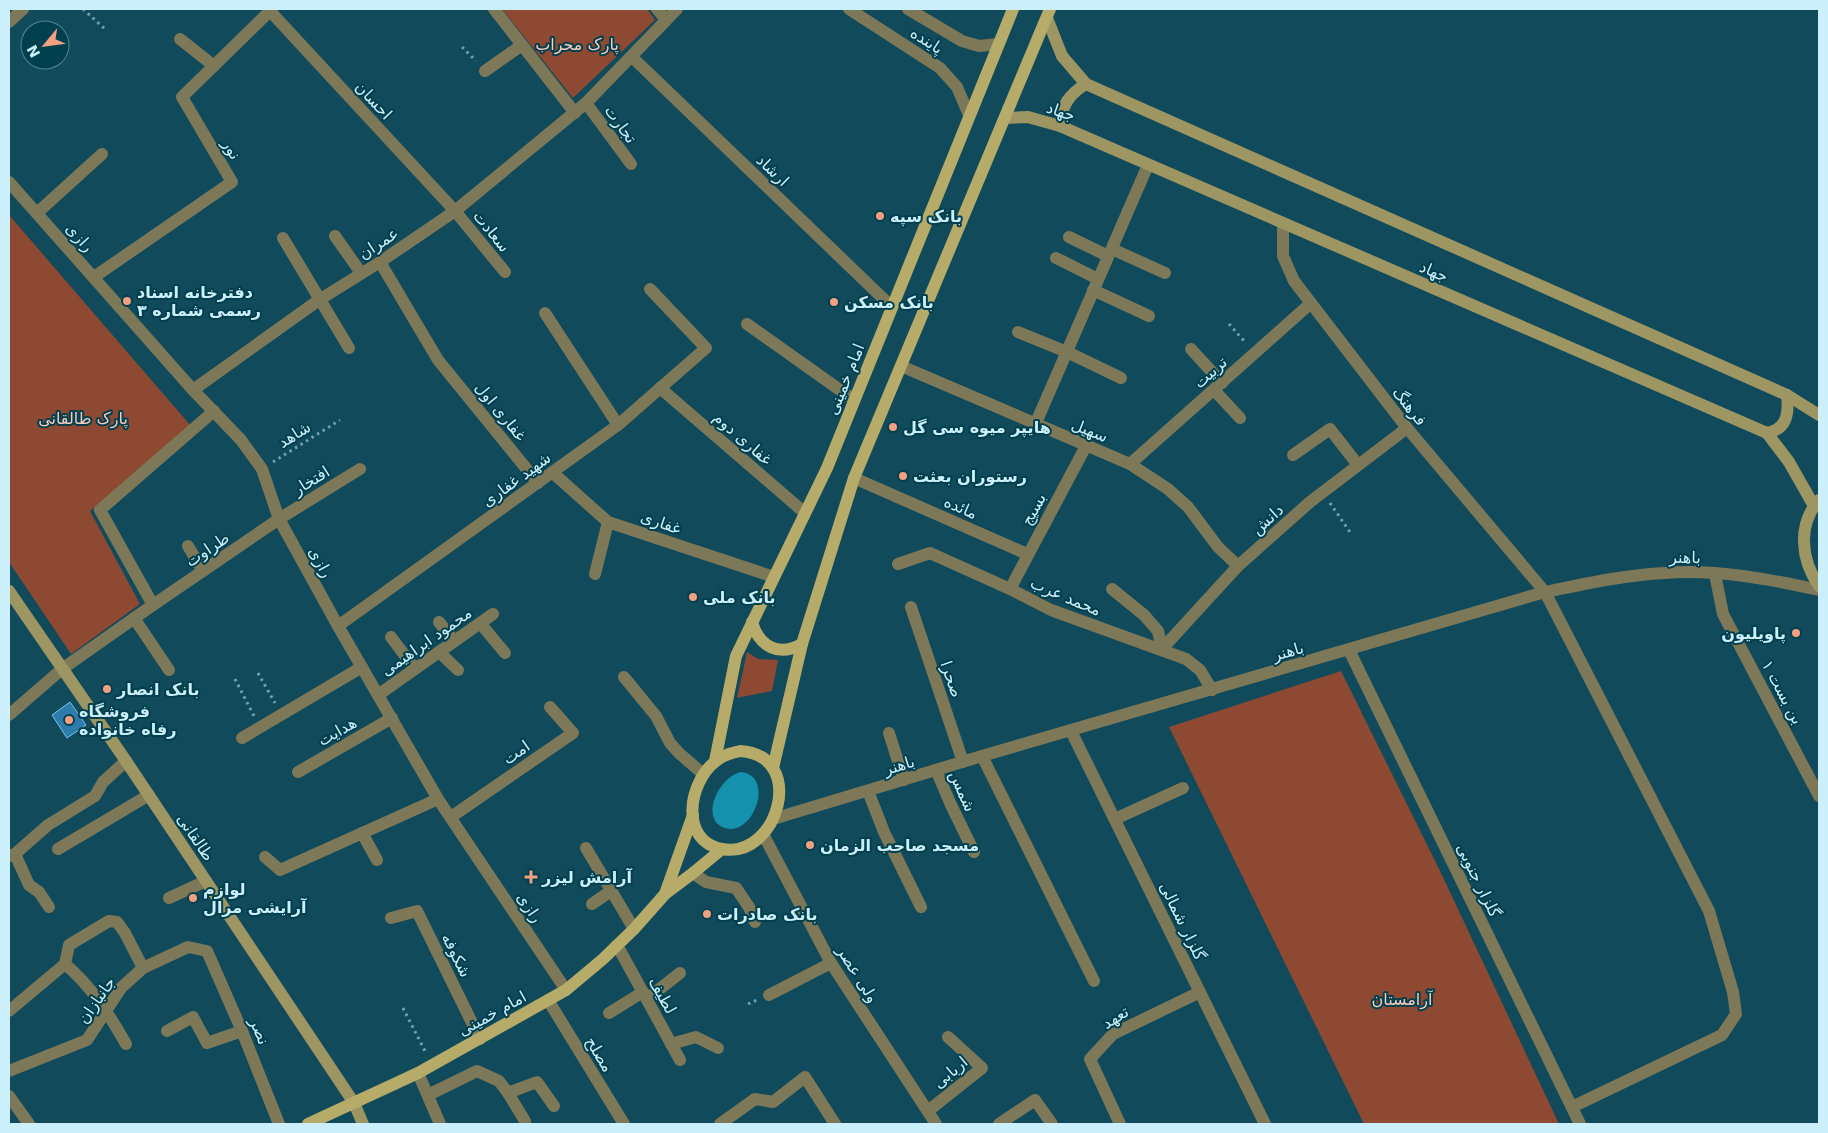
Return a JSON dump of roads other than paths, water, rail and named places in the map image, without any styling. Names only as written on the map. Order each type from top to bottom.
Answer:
[{"type":"main road","name":"امام خمینی","points":[[715,761],[736,656],[827,468],[1013,9]]},
{"type":"main road","name":"جهاد","points":[[1049,13],[1062,56],[1086,84],[1787,395],[1819,415]]},
{"type":"main road","points":[[773,768],[802,644],[854,478],[1049,13]]},
{"type":"main road","points":[[1060,126],[1061,113],[1066,101],[1074,91],[1086,84]]},
{"type":"main road","name":"جهاد","points":[[1005,118],[1028,117],[1060,126],[1767,433],[1790,462],[1816,503]]},
{"type":"main road","points":[[1767,433],[1776,431],[1783,424],[1788,408],[1787,395]]},
{"type":"main road","points":[[1816,503],[1807,520],[1804,538],[1805,557],[1812,575],[1819,586]]},
{"type":"main road","name":"طالقانی","points":[[9,591],[126,760],[354,1103],[363,1124]]},
{"type":"main road","points":[[752,622],[760,639],[776,649],[785,650],[802,644]]},
{"type":"main road","points":[[750,752],[759,755],[773,768],[777,776],[780,794],[773,819],[764,834],[741,848],[722,849],[713,846],[698,833],[692,815],[693,798],[703,774],[715,761],[731,753],[750,752]]},
{"type":"main road","name":"امام خمینی","points":[[665,894],[692,815]]},
{"type":"main road","name":"امام خمینی","points":[[308,1124],[418,1073],[566,990],[634,929],[665,894],[722,849]]},
{"type":"street","points":[[9,22],[23,9]]},
{"type":"street","points":[[494,9],[575,113]]},
{"type":"street","points":[[657,9],[666,20]]},
{"type":"street","name":"عمران","points":[[192,390],[318,300],[380,262],[455,211],[586,104],[677,9]]},
{"type":"street","name":"پاینده","points":[[849,9],[940,68],[957,87],[969,115]]},
{"type":"street","name":"پاینده","points":[[908,9],[962,41],[979,46],[998,44]]},
{"type":"street","name":"نور","points":[[94,277],[232,182],[182,97],[271,10]]},
{"type":"street","name":"احسان","points":[[271,10],[455,211]]},
{"type":"street","points":[[180,39],[214,66]]},
{"type":"street","points":[[485,71],[522,45]]},
{"type":"street","name":"ارشاد","points":[[632,57],[892,307]]},
{"type":"street","name":"تجارت","points":[[586,104],[631,164]]},
{"type":"street","points":[[37,213],[102,154]]},
{"type":"street","points":[[1035,425],[1148,164]]},
{"type":"street","name":"رازی","points":[[9,182],[192,390],[241,440],[262,469],[279,519],[338,626],[438,799],[566,990]]},
{"type":"street","name":"سعادت","points":[[455,211],[505,272]]},
{"type":"street","name":"فرهنگ","points":[[1282,223],[1284,256],[1294,281],[1407,428],[1545,592],[1709,911],[1734,992],[1736,1014],[1722,1035],[1572,1107]]},
{"type":"street","points":[[335,236],[361,273]]},
{"type":"street","points":[[1069,237],[1165,273]]},
{"type":"street","points":[[283,238],[318,300],[349,348]]},
{"type":"street","points":[[1056,258],[1096,285],[1149,316]]},
{"type":"street","name":"غفاری اول","points":[[380,262],[438,360],[538,483]]},
{"type":"street","name":"شهید غفاری","points":[[338,626],[618,425],[706,348],[650,289]]},
{"type":"street","name":"تربیت","points":[[1130,464],[1311,303]]},
{"type":"street","points":[[545,313],[618,425]]},
{"type":"street","points":[[747,324],[854,400]]},
{"type":"street","points":[[1018,332],[1121,378]]},
{"type":"street","points":[[1191,349],[1240,418]]},
{"type":"street","name":"سهیل","points":[[901,366],[1035,425],[1130,464],[1168,488],[1188,506],[1218,547],[1238,566]]},
{"type":"street","name":"غفاری دوم","points":[[660,388],[805,513]]},
{"type":"street","points":[[153,605],[100,510],[214,411]]},
{"type":"street","name":"دانش","points":[[1162,649],[1238,566],[1322,493],[1407,428]]},
{"type":"street","points":[[1293,454],[1330,429],[1358,465]]},
{"type":"street","name":"بسیج","points":[[1010,589],[1086,446]]},
{"type":"street","name":"افتخار","points":[[279,519],[360,469]]},
{"type":"street","name":"غفاری","points":[[552,472],[608,522],[774,577]]},
{"type":"street","name":"مائده","points":[[854,478],[1027,554]]},
{"type":"street","name":"طراوت","points":[[9,715],[62,669],[279,519]]},
{"type":"street","points":[[595,574],[608,522]]},
{"type":"street","points":[[188,546],[203,571]]},
{"type":"street","name":"محمد عرب","points":[[898,564],[930,553],[1010,589],[1051,610],[1186,659],[1200,670],[1212,690]]},
{"type":"street","name":"باهنر","points":[[773,819],[1545,592],[1596,581],[1666,572],[1771,579],[1819,590]]},
{"type":"street","name":"بن بست ۱","points":[[1715,574],[1723,614],[1819,796]]},
{"type":"street","points":[[1112,589],[1144,615],[1158,630],[1162,649]]},
{"type":"street","name":"صحرا","points":[[911,607],[963,762]]},
{"type":"street","name":"محمود ابراهیمی","points":[[378,694],[493,614]]},
{"type":"street","points":[[134,618],[169,670]]},
{"type":"street","points":[[439,622],[454,641]]},
{"type":"street","points":[[480,623],[506,653]]},
{"type":"street","points":[[391,637],[415,668]]},
{"type":"street","name":"گلزار جنوبی","points":[[1349,650],[1580,1124]]},
{"type":"street","points":[[439,652],[458,670]]},
{"type":"street","points":[[242,738],[362,667]]},
{"type":"street","points":[[624,677],[656,716],[670,743],[703,774]]},
{"type":"street","name":"امت","points":[[450,817],[573,733],[550,707]]},
{"type":"street","name":"هدایت","points":[[298,772],[392,718]]},
{"type":"street","name":"گلزار شمالی","points":[[1071,731],[1265,1124]]},
{"type":"street","points":[[889,733],[904,780]]},
{"type":"street","points":[[982,756],[1094,981]]},
{"type":"street","points":[[49,907],[39,892],[29,885],[12,855],[48,825],[95,796],[103,782],[126,760]]},
{"type":"street","name":"شمس","points":[[936,770],[974,852]]},
{"type":"street","points":[[1114,819],[1183,788]]},
{"type":"street","points":[[868,791],[884,832],[921,907]]},
{"type":"street","points":[[58,848],[149,795]]},
{"type":"street","points":[[265,857],[280,870],[438,799]]},
{"type":"street","points":[[362,834],[377,860]]},
{"type":"street","name":"ولی عصر","points":[[764,834],[831,964],[936,1124]]},
{"type":"street","points":[[586,848],[634,929]]},
{"type":"street","points":[[694,873],[706,882],[736,888],[749,907],[755,922]]},
{"type":"street","points":[[169,898],[206,881]]},
{"type":"street","points":[[592,904],[611,891]]},
{"type":"street","name":"شکوفه","points":[[391,918],[417,911],[480,1039]]},
{"type":"street","points":[[9,1011],[64,964],[69,945],[109,921],[118,922],[126,933],[142,968]]},
{"type":"street","name":"لطیف","points":[[617,945],[680,1060]]},
{"type":"street","name":"جانبازان","points":[[9,1071],[88,1040],[106,1009],[122,988],[142,968],[188,947],[207,951]]},
{"type":"street","name":"نصر","points":[[207,951],[242,1031],[279,1124]]},
{"type":"street","points":[[64,964],[75,972],[106,1009],[126,1044]]},
{"type":"street","points":[[769,995],[831,964]]},
{"type":"street","points":[[609,1013],[645,996],[680,973]]},
{"type":"street","name":"تعهد","points":[[1120,1124],[1090,1059],[1113,1034],[1200,992]]},
{"type":"street","name":"مصلح","points":[[548,1000],[624,1124]]},
{"type":"street","points":[[167,1031],[193,1017],[207,1043],[242,1031]]},
{"type":"street","points":[[671,1044],[696,1037],[718,1048]]},
{"type":"street","name":"اربابی","points":[[928,1111],[982,1068],[948,1037]]},
{"type":"street","points":[[428,1095],[477,1071],[499,1081],[525,1121]]},
{"type":"street","points":[[418,1073],[440,1124]]},
{"type":"street","points":[[720,1124],[756,1098],[773,1102],[805,1077],[835,1124]]},
{"type":"street","points":[[508,1093],[537,1082],[554,1106]]},
{"type":"street","points":[[9,1096],[29,1124]]},
{"type":"street","points":[[999,1124],[1035,1100],[1052,1124]]},
{"type":"water","points":[[741,772],[751,776],[757,783],[759,793],[757,804],[752,815],[745,823],[735,828],[725,828],[717,824],[713,817],[715,799],[725,782]]},
{"type":"place","name":"بانک سپه","points":[[880,216]]},
{"type":"place","name":"دفترخانه اسناد رسمی شماره ۳","points":[[127,301]]},
{"type":"place","name":"بانک مسکن","points":[[834,302]]},
{"type":"place","name":"هایپر میوه سی گل","points":[[893,427]]},
{"type":"place","name":"رستوران بعثت","points":[[903,476]]},
{"type":"place","name":"بانک ملی","points":[[693,597]]},
{"type":"place","name":"پاویلیون","points":[[1796,633]]},
{"type":"place","name":"بانک انصار","points":[[107,689]]},
{"type":"place","name":"فروشگاه رفاه خانواده","points":[[69,720]]},
{"type":"place","name":"مسجد صاحب الزمان","points":[[810,845]]},
{"type":"place","name":"آرامش لیزر","points":[[531,877]]},
{"type":"place","name":"لوازم آرایشی مرال","points":[[193,898]]},
{"type":"place","name":"بانک صادرات","points":[[707,914]]},
{"type":"park label","name":"پارک محراب","points":[[577,44]]},
{"type":"park label","name":"پارک طالقانی","points":[[83,418]]},
{"type":"park label","name":"آرامستان","points":[[1402,999]]}]
